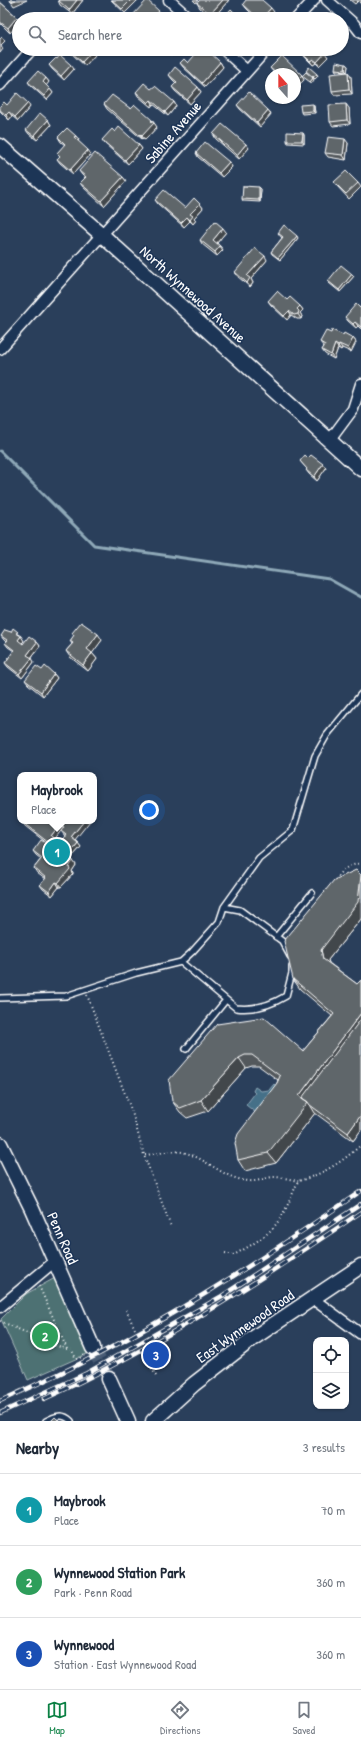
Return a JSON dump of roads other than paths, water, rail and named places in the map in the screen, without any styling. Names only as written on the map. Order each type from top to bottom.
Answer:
[{"type":"street","points":[[169,0],[182,12]]},
{"type":"street","points":[[303,12],[314,0]]},
{"type":"street","points":[[327,0],[340,12]]},
{"type":"street","points":[[349,20],[361,33]]},
{"type":"street","points":[[0,85],[26,56]]},
{"type":"street","points":[[231,56],[247,71]]},
{"type":"street","name":"Sabine Avenue","points":[[0,349],[261,56]]},
{"type":"street","name":"North Wynnewood Avenue","points":[[0,146],[102,235],[361,468]]},
{"type":"street","points":[[330,440],[353,409],[361,384]]},
{"type":"street","name":"Penn Road","points":[[0,1144],[3,1160],[55,1261],[91,1350]]},
{"type":"street","points":[[0,1307],[55,1261]]},
{"type":"street","name":"East Wynnewood Road","points":[[153,1421],[194,1384],[252,1339],[361,1266]]},
{"type":"street","points":[[313,1299],[361,1334]]},
{"type":"street","points":[[109,1379],[128,1421]]},
{"type":"lane","points":[[0,998],[66,996],[136,973],[181,962],[219,922],[224,907],[259,858],[293,830],[314,756],[327,735],[361,694]]},
{"type":"lane","points":[[276,937],[312,893]]},
{"type":"lane","points":[[181,962],[236,1008],[264,1006],[286,996],[292,973],[291,958],[282,942],[240,910],[224,907]]},
{"type":"lane","points":[[186,1049],[226,1000]]},
{"type":"lane","points":[[46,1421],[57,1415],[68,1417],[72,1421]]},
{"type":"water","points":[[274,1084],[277,1087],[261,1117],[246,1105],[255,1093],[253,1091],[255,1087],[261,1091],[269,1090]]},
{"type":"waterway","points":[[0,451],[94,545],[329,579],[361,597]]},
{"type":"tunnel","points":[[93,1348],[109,1379]]},
{"type":"railway","points":[[0,1401],[80,1364],[161,1320],[262,1258],[361,1191]]},
{"type":"railway","points":[[0,1413],[87,1373],[222,1296],[361,1204]]},
{"type":"railway","points":[[44,1399],[86,1379],[167,1336],[245,1288],[361,1212]]},
{"type":"place","name":"Maybrook","points":[[57,852]]},
{"type":"place","name":"Wynnewood Station Park","points":[[45,1336]]},
{"type":"place","name":"Wynnewood","points":[[156,1355]]}]
